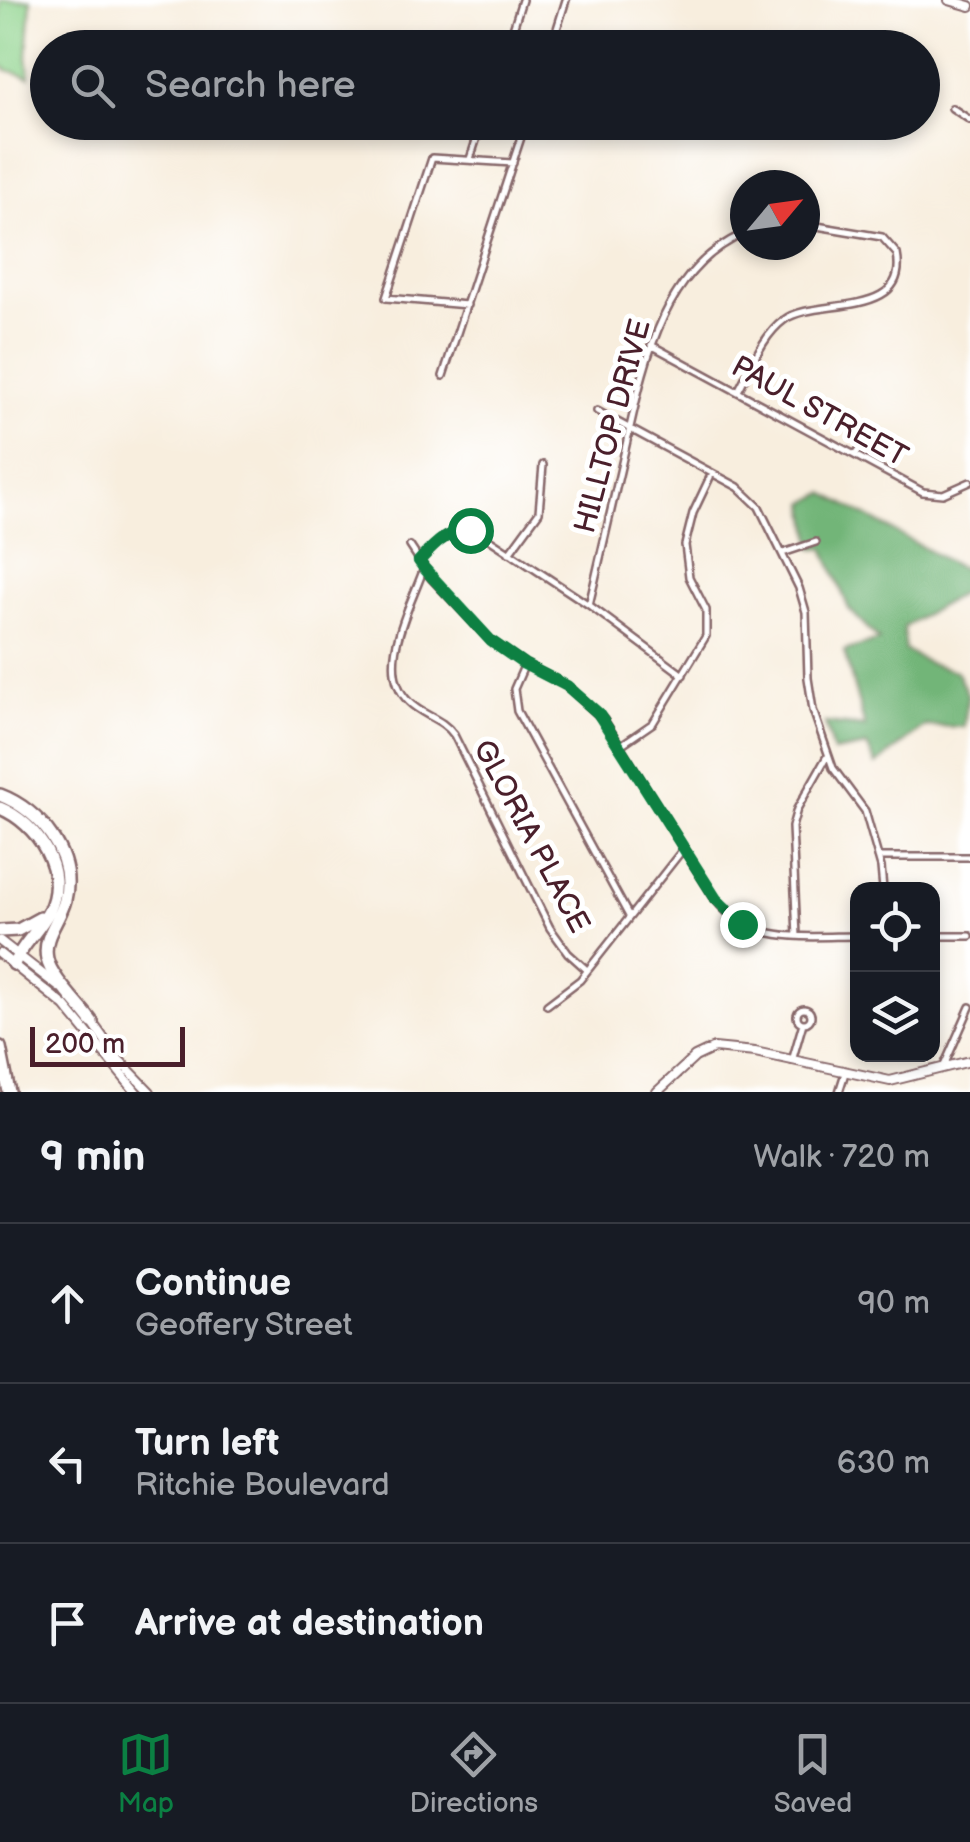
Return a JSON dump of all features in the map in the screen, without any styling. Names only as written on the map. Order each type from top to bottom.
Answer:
[{"type":"highway","points":[[0,795],[30,811],[59,849],[67,893],[46,947],[50,969],[92,1022]]},
{"type":"highway","points":[[0,808],[36,834],[51,861],[56,892],[18,960]]},
{"type":"highway","points":[[0,931],[18,930],[39,920],[49,901],[53,872]]},
{"type":"highway","points":[[18,960],[52,926]]},
{"type":"highway","points":[[0,1048],[9,1092]]},
{"type":"main road","points":[[949,0],[970,6]]},
{"type":"main road","points":[[0,942],[66,1006],[136,1092]]},
{"type":"main road","points":[[0,954],[18,960],[67,994],[150,1092]]},
{"type":"main road","points":[[657,1092],[695,1057],[710,1049],[728,1048],[890,1081],[970,1060]]},
{"type":"street","points":[[513,30],[522,0]]},
{"type":"street","points":[[557,30],[566,0]]},
{"type":"street","points":[[952,108],[970,120]]},
{"type":"street","points":[[470,159],[476,140]]},
{"type":"street","points":[[443,376],[520,140]]},
{"type":"street","points":[[467,305],[386,298],[431,160],[437,156],[513,163]]},
{"type":"street","points":[[738,391],[772,332],[787,318],[811,308],[842,308],[861,303],[884,291],[896,276],[896,252],[882,237],[820,227]]},
{"type":"street","name":"HILLTOP DRIVE","points":[[589,605],[651,345],[691,272],[730,242]]},
{"type":"street","name":"PAUL STREET","points":[[651,345],[932,495],[970,482]]},
{"type":"street","points":[[597,411],[712,473],[755,502],[783,553],[804,606],[809,687],[827,756],[863,806],[882,882]]},
{"type":"street","points":[[855,455],[865,442]]},
{"type":"street","points":[[508,553],[539,512],[543,465]]},
{"type":"street","points":[[621,745],[653,722],[708,631],[706,610],[688,572],[686,544],[693,512],[712,473]]},
{"type":"street","points":[[419,561],[443,537],[466,530],[486,535],[683,675]]},
{"type":"street","points":[[783,553],[816,542]]},
{"type":"street","points":[[410,546],[424,568],[491,641],[524,664],[557,680],[604,720],[716,899],[736,921],[763,933],[850,936]]},
{"type":"street","name":"GLORIA PLACE","points":[[424,568],[393,661],[397,683],[412,705],[440,720],[452,732],[550,928],[568,954],[587,970]]},
{"type":"street","points":[[524,664],[514,690],[517,711],[630,916]]},
{"type":"street","points":[[797,936],[793,820],[827,756]]},
{"type":"street","points":[[546,1004],[571,989],[684,848]]},
{"type":"street","points":[[878,858],[970,857]]},
{"type":"street","points":[[940,936],[970,936]]},
{"type":"street","points":[[944,1068],[970,1007]]},
{"type":"street","points":[[792,1060],[803,1023]]},
{"type":"street","points":[[839,1092],[845,1072]]},
{"type":"green space","points":[[0,0],[31,0],[27,57],[30,77],[0,64]]},
{"type":"green space","points":[[825,493],[960,568],[970,566],[970,588],[904,627],[905,650],[928,663],[956,671],[968,695],[964,727],[925,726],[876,765],[867,746],[833,752],[825,723],[865,727],[844,651],[879,640],[849,609],[824,548],[813,548],[806,503]]},
{"type":"route","points":[[470,530],[451,533],[437,541],[419,561],[491,641],[567,686],[598,713],[716,899],[742,924]]}]
